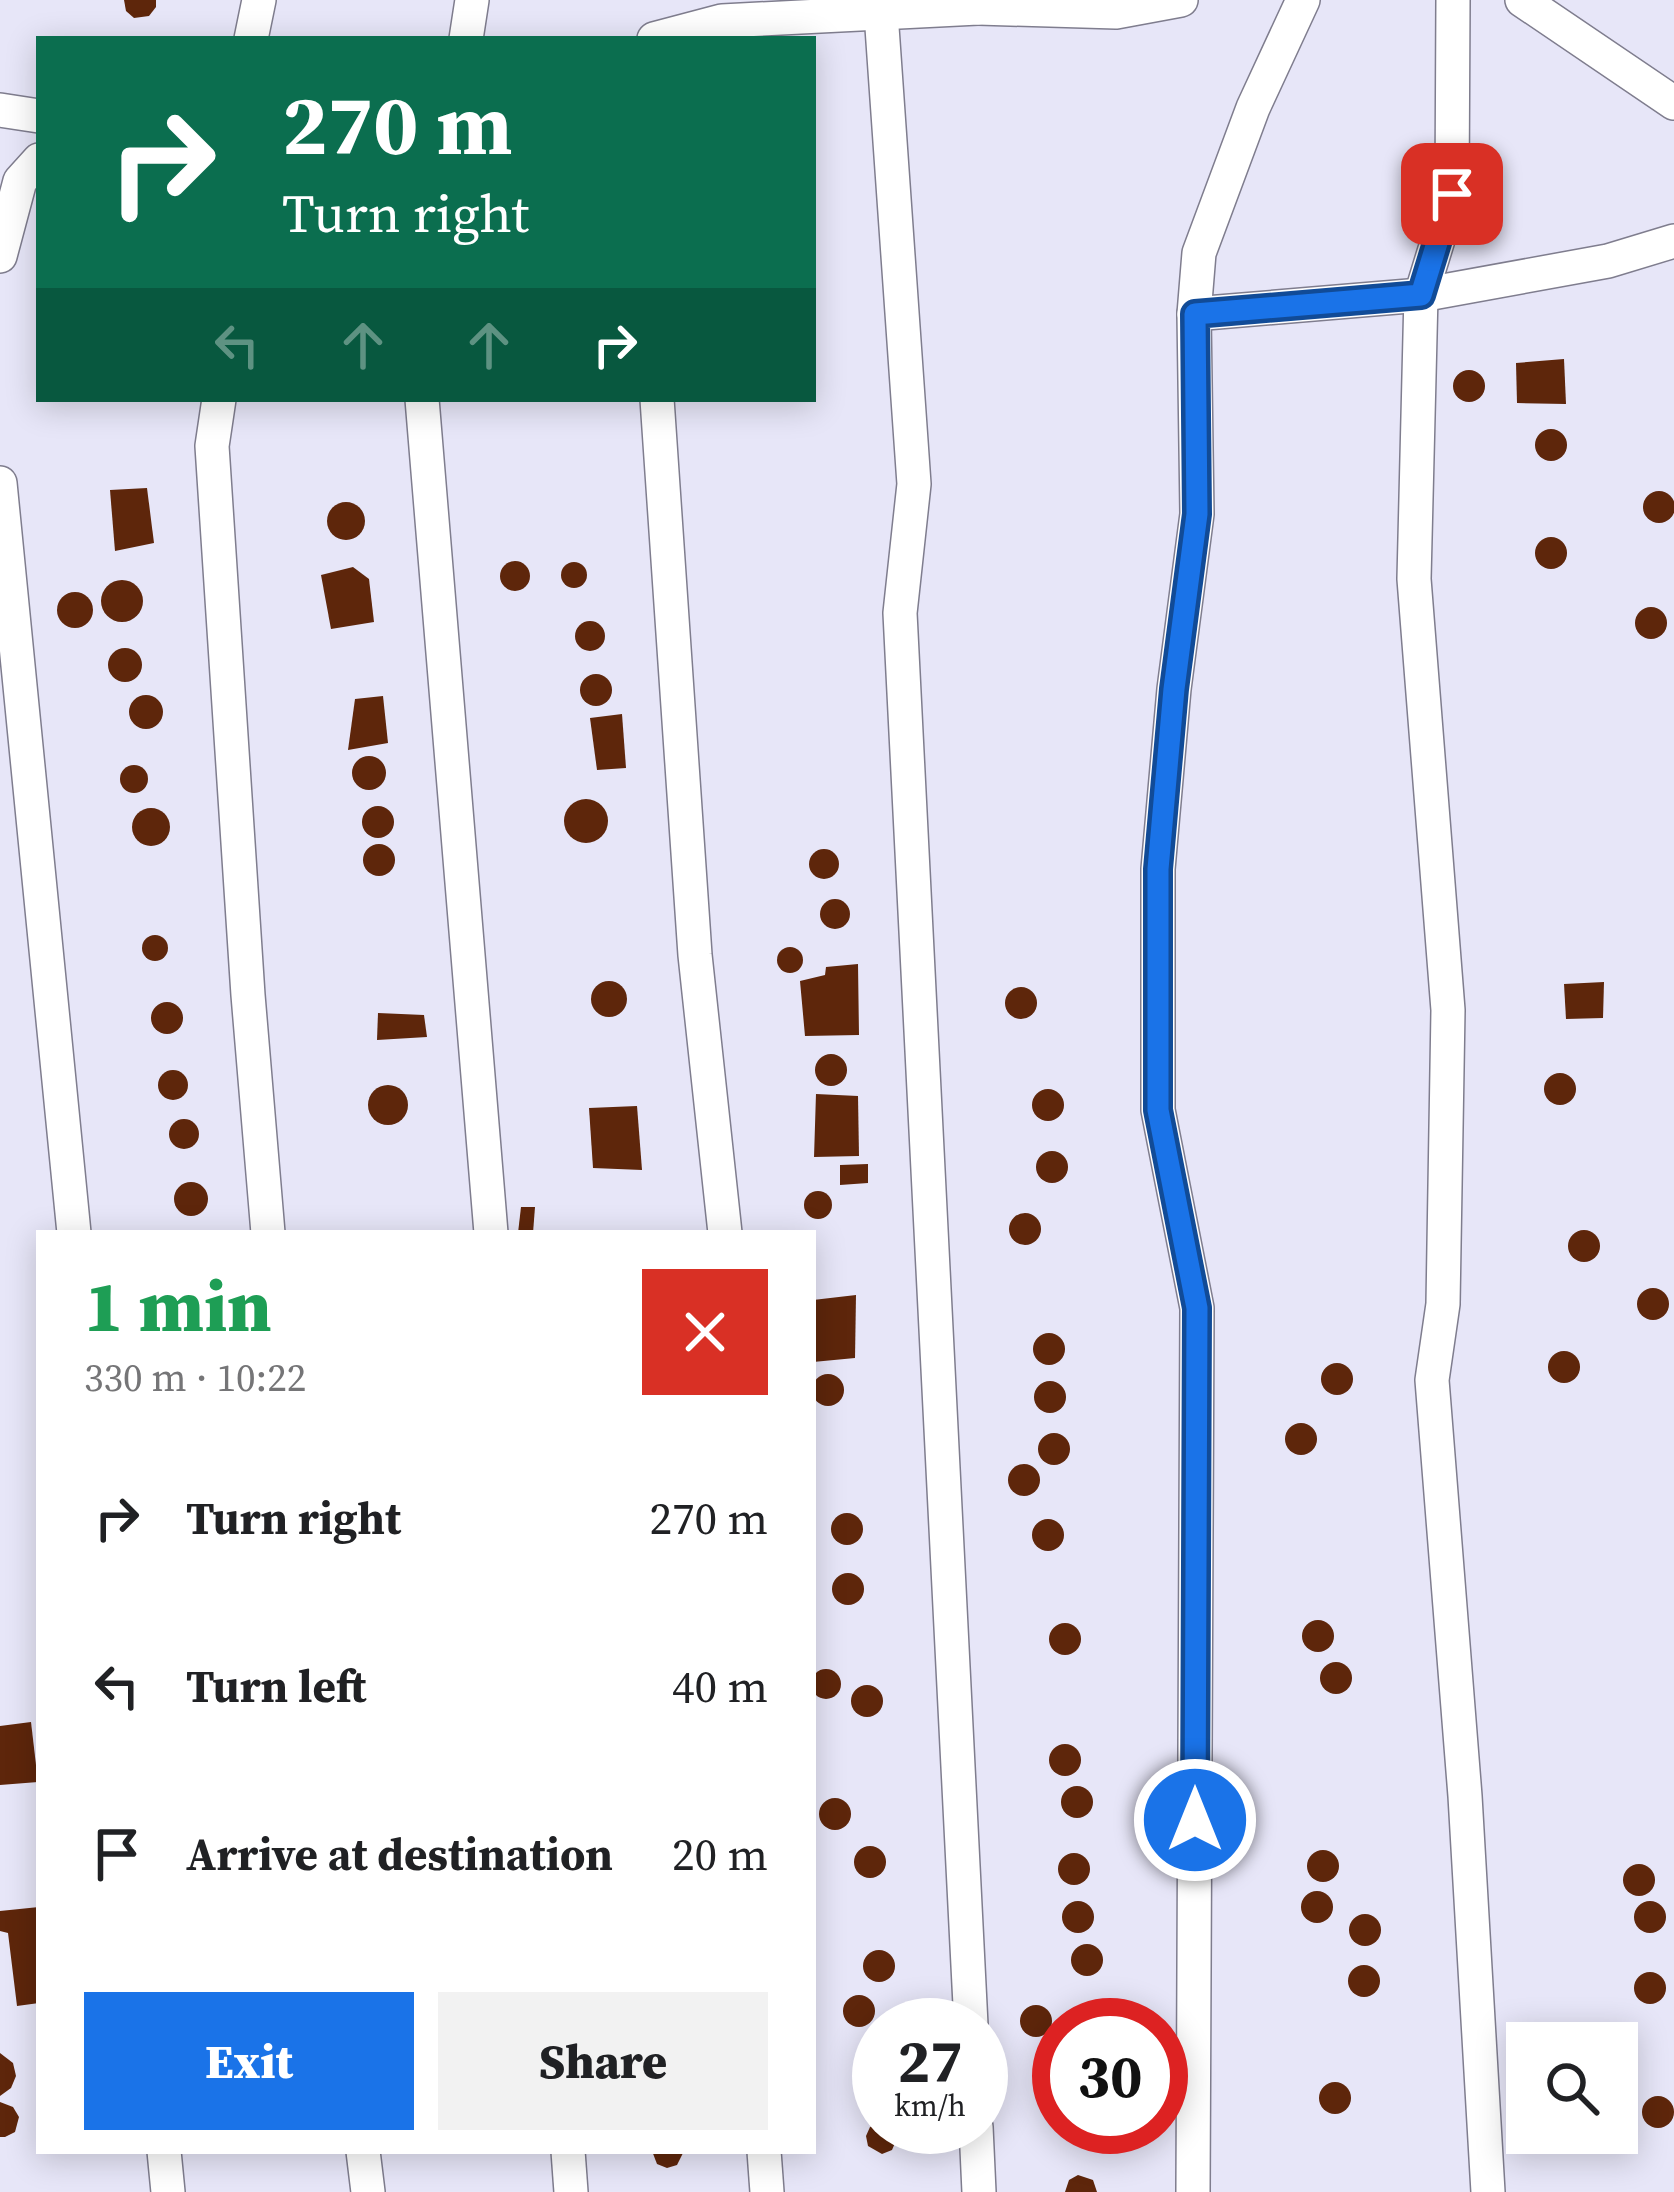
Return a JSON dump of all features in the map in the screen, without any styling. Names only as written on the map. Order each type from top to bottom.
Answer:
[{"type":"street","points":[[252,36],[259,0]]},
{"type":"street","points":[[466,36],[472,0]]},
{"type":"street","points":[[665,36],[722,21],[973,4],[1116,12],[1181,0]]},
{"type":"street","points":[[1193,2192],[1197,1308],[1158,1110],[1158,869],[1174,689],[1197,514],[1199,254],[1252,108],[1303,0]]},
{"type":"street","points":[[1454,0],[1452,194],[1421,295],[1414,579],[1448,1010],[1443,1304],[1432,1380],[1465,1796],[1488,2192]]},
{"type":"street","points":[[1522,0],[1674,104]]},
{"type":"street","points":[[881,13],[914,484],[900,613],[970,1998]]},
{"type":"street","points":[[0,110],[36,116]]},
{"type":"street","points":[[0,256],[20,181],[36,163]]},
{"type":"street","points":[[1195,314],[1421,295],[1609,261],[1674,241]]},
{"type":"street","points":[[219,402],[212,446],[268,1230]]},
{"type":"street","points":[[422,402],[491,1230]]},
{"type":"street","points":[[657,402],[695,955],[725,1230]]},
{"type":"street","points":[[0,483],[74,1230]]},
{"type":"street","points":[[164,2154],[168,2192]]},
{"type":"street","points":[[363,2154],[368,2192]]},
{"type":"street","points":[[568,2154],[572,2192]]},
{"type":"street","points":[[764,2154],[767,2192]]},
{"type":"street","points":[[977,2154],[979,2192]]},
{"type":"building","points":[[124,0],[156,0],[156,7],[149,16],[134,18]]},
{"type":"building","points":[[1564,359],[1566,404],[1517,403],[1516,363]]},
{"type":"building","points":[[1469,370],[1480,375],[1485,386],[1480,397],[1469,402],[1458,397],[1453,386],[1458,375]]},
{"type":"building","points":[[1551,429],[1562,434],[1567,445],[1562,456],[1551,461],[1540,456],[1535,445],[1540,434]]},
{"type":"building","points":[[147,488],[154,543],[115,551],[110,490]]},
{"type":"building","points":[[1659,491],[1670,496],[1675,507],[1670,518],[1659,523],[1648,518],[1643,507],[1648,496]]},
{"type":"building","points":[[346,502],[360,507],[365,521],[360,535],[346,540],[332,535],[327,521],[332,507]]},
{"type":"building","points":[[1551,537],[1562,542],[1567,553],[1562,564],[1551,569],[1540,564],[1535,553],[1540,542]]},
{"type":"building","points":[[515,561],[526,565],[530,576],[526,587],[515,591],[504,587],[500,576],[504,565]]},
{"type":"building","points":[[574,562],[587,575],[574,588],[561,575]]},
{"type":"building","points":[[353,567],[369,579],[374,622],[331,629],[321,575]]},
{"type":"building","points":[[122,580],[137,586],[143,601],[137,616],[122,622],[107,616],[101,601],[107,586]]},
{"type":"building","points":[[75,592],[88,597],[93,610],[88,623],[75,628],[62,623],[57,610],[62,597]]},
{"type":"building","points":[[1651,607],[1662,612],[1667,623],[1662,634],[1651,639],[1640,634],[1635,623],[1640,612]]},
{"type":"building","points":[[590,621],[601,625],[605,636],[601,647],[590,651],[579,647],[575,636],[579,625]]},
{"type":"building","points":[[125,648],[137,653],[142,665],[137,677],[125,682],[113,677],[108,665],[113,653]]},
{"type":"building","points":[[596,674],[607,679],[612,690],[607,701],[596,706],[585,701],[580,690],[585,679]]},
{"type":"building","points":[[146,695],[158,700],[163,712],[158,724],[146,729],[134,724],[129,712],[134,700]]},
{"type":"building","points":[[383,696],[388,743],[348,750],[355,699]]},
{"type":"building","points":[[622,714],[626,768],[597,770],[590,718]]},
{"type":"building","points":[[369,756],[381,761],[386,773],[381,785],[369,790],[357,785],[352,773],[357,761]]},
{"type":"building","points":[[134,765],[144,769],[148,779],[144,789],[134,793],[124,789],[120,779],[124,769]]},
{"type":"building","points":[[586,799],[601,806],[608,821],[601,836],[586,843],[571,836],[564,821],[571,806]]},
{"type":"building","points":[[378,806],[389,811],[394,822],[389,833],[378,838],[367,833],[362,822],[367,811]]},
{"type":"building","points":[[151,808],[164,814],[170,827],[164,840],[151,846],[138,840],[132,827],[138,814]]},
{"type":"building","points":[[379,844],[390,849],[395,860],[390,871],[379,876],[368,871],[363,860],[368,849]]},
{"type":"building","points":[[824,849],[835,853],[839,864],[835,875],[824,879],[813,875],[809,864],[813,853]]},
{"type":"building","points":[[835,899],[850,914],[835,929],[820,914]]},
{"type":"building","points":[[155,935],[165,938],[165,958],[155,961],[145,958],[142,948],[145,938]]},
{"type":"building","points":[[790,947],[803,960],[790,973],[777,960]]},
{"type":"building","points":[[858,964],[859,1035],[805,1036],[800,981],[825,975],[826,967]]},
{"type":"building","points":[[609,981],[621,987],[627,999],[621,1011],[609,1017],[597,1011],[591,999],[597,987]]},
{"type":"building","points":[[1604,982],[1603,1018],[1566,1019],[1564,984]]},
{"type":"building","points":[[1021,987],[1033,991],[1037,1003],[1033,1015],[1021,1019],[1009,1015],[1005,1003],[1009,991]]},
{"type":"building","points":[[167,1002],[178,1007],[183,1018],[178,1029],[167,1034],[156,1029],[151,1018],[156,1007]]},
{"type":"building","points":[[378,1013],[424,1015],[427,1037],[377,1040]]},
{"type":"building","points":[[831,1054],[842,1059],[847,1070],[842,1081],[831,1086],[820,1081],[815,1070],[820,1059]]},
{"type":"building","points":[[173,1070],[184,1074],[188,1085],[184,1096],[173,1100],[162,1096],[158,1085],[162,1074]]},
{"type":"building","points":[[1560,1073],[1571,1078],[1576,1089],[1571,1100],[1560,1105],[1549,1100],[1544,1089],[1549,1078]]},
{"type":"building","points":[[388,1085],[402,1091],[408,1105],[402,1119],[388,1125],[374,1119],[368,1105],[374,1091]]},
{"type":"building","points":[[1048,1089],[1059,1094],[1064,1105],[1059,1116],[1048,1121],[1037,1116],[1032,1105],[1037,1094]]},
{"type":"building","points":[[816,1094],[858,1096],[859,1156],[814,1157]]},
{"type":"building","points":[[637,1106],[642,1170],[593,1168],[589,1108]]},
{"type":"building","points":[[184,1119],[199,1134],[184,1149],[169,1134]]},
{"type":"building","points":[[1052,1151],[1063,1156],[1068,1167],[1063,1178],[1052,1183],[1041,1178],[1036,1167],[1041,1156]]},
{"type":"building","points":[[868,1164],[868,1183],[840,1185],[840,1165]]},
{"type":"building","points":[[191,1182],[203,1187],[208,1199],[203,1211],[191,1216],[179,1211],[174,1199],[179,1187]]},
{"type":"building","points":[[818,1191],[828,1195],[832,1205],[828,1215],[818,1219],[808,1215],[804,1205],[808,1195]]},
{"type":"building","points":[[521,1207],[535,1207],[533,1230],[518,1230]]},
{"type":"building","points":[[1025,1213],[1036,1218],[1041,1229],[1036,1240],[1025,1245],[1014,1240],[1009,1229],[1014,1218]]},
{"type":"building","points":[[1584,1230],[1595,1235],[1600,1246],[1595,1257],[1584,1262],[1573,1257],[1568,1246],[1573,1235]]},
{"type":"building","points":[[1653,1288],[1664,1293],[1669,1304],[1664,1315],[1653,1320],[1642,1315],[1637,1304],[1642,1293]]},
{"type":"building","points":[[856,1295],[855,1358],[816,1362],[816,1300]]},
{"type":"building","points":[[1049,1333],[1060,1338],[1065,1349],[1060,1360],[1049,1365],[1038,1360],[1033,1349],[1038,1338]]},
{"type":"building","points":[[1564,1351],[1575,1356],[1580,1367],[1575,1378],[1564,1383],[1553,1378],[1548,1367],[1553,1356]]},
{"type":"building","points":[[1337,1363],[1348,1368],[1353,1379],[1348,1390],[1337,1395],[1326,1390],[1321,1379],[1326,1368]]},
{"type":"building","points":[[822,1375],[834,1375],[843,1384],[843,1396],[834,1405],[816,1400],[816,1380]]},
{"type":"building","points":[[1050,1381],[1061,1386],[1066,1397],[1061,1408],[1050,1413],[1039,1408],[1034,1397],[1039,1386]]},
{"type":"building","points":[[1301,1423],[1312,1428],[1317,1439],[1312,1450],[1301,1455],[1290,1450],[1285,1439],[1290,1428]]},
{"type":"building","points":[[1054,1433],[1065,1438],[1070,1449],[1065,1460],[1054,1465],[1043,1460],[1038,1449],[1043,1438]]},
{"type":"building","points":[[1024,1464],[1035,1469],[1040,1480],[1035,1491],[1024,1496],[1013,1491],[1008,1480],[1013,1469]]},
{"type":"building","points":[[847,1513],[858,1518],[863,1529],[858,1540],[847,1545],[836,1540],[831,1529],[836,1518]]},
{"type":"building","points":[[1048,1519],[1059,1524],[1064,1535],[1059,1546],[1048,1551],[1037,1546],[1032,1535],[1037,1524]]},
{"type":"building","points":[[848,1573],[859,1578],[864,1589],[859,1600],[848,1605],[837,1600],[832,1589],[837,1578]]},
{"type":"building","points":[[1318,1620],[1329,1625],[1334,1636],[1329,1647],[1318,1652],[1307,1647],[1302,1636],[1307,1625]]},
{"type":"building","points":[[1065,1623],[1076,1628],[1081,1639],[1076,1650],[1065,1655],[1054,1650],[1049,1639],[1054,1628]]},
{"type":"building","points":[[1336,1662],[1347,1667],[1352,1678],[1347,1689],[1336,1694],[1325,1689],[1320,1678],[1325,1667]]},
{"type":"building","points":[[832,1670],[840,1678],[837,1695],[826,1699],[816,1696],[816,1672]]},
{"type":"building","points":[[867,1685],[878,1690],[883,1701],[878,1712],[867,1717],[856,1712],[851,1701],[856,1690]]},
{"type":"building","points":[[31,1722],[36,1782],[0,1785],[0,1726]]},
{"type":"building","points":[[1065,1744],[1076,1749],[1081,1760],[1076,1771],[1065,1776],[1054,1771],[1049,1760],[1054,1749]]},
{"type":"building","points":[[1077,1786],[1088,1791],[1093,1802],[1088,1813],[1077,1818],[1066,1813],[1061,1802],[1066,1791]]},
{"type":"building","points":[[835,1798],[846,1803],[851,1814],[846,1825],[835,1830],[824,1825],[819,1814],[824,1803]]},
{"type":"building","points":[[870,1846],[881,1851],[886,1862],[881,1873],[870,1878],[859,1873],[854,1862],[859,1851]]},
{"type":"building","points":[[1323,1850],[1334,1855],[1339,1866],[1334,1877],[1323,1882],[1312,1877],[1307,1866],[1312,1855]]},
{"type":"building","points":[[1074,1853],[1085,1858],[1090,1869],[1085,1880],[1074,1885],[1063,1880],[1058,1869],[1063,1858]]},
{"type":"building","points":[[1639,1864],[1650,1869],[1655,1880],[1650,1891],[1639,1896],[1628,1891],[1623,1880],[1628,1869]]},
{"type":"building","points":[[1317,1891],[1328,1896],[1333,1907],[1328,1918],[1317,1923],[1306,1918],[1301,1907],[1306,1896]]},
{"type":"building","points":[[1078,1901],[1089,1906],[1094,1917],[1089,1928],[1078,1933],[1067,1928],[1062,1917],[1067,1906]]},
{"type":"building","points":[[1650,1901],[1661,1906],[1666,1917],[1661,1928],[1650,1933],[1639,1928],[1634,1917],[1639,1906]]},
{"type":"building","points":[[36,1907],[36,2003],[17,2006],[8,1933],[0,1931],[0,1911]]},
{"type":"building","points":[[1365,1914],[1376,1919],[1381,1930],[1376,1941],[1365,1946],[1354,1941],[1349,1930],[1354,1919]]},
{"type":"building","points":[[1087,1944],[1098,1949],[1103,1960],[1098,1971],[1087,1976],[1076,1971],[1071,1960],[1076,1949]]},
{"type":"building","points":[[879,1950],[890,1955],[895,1966],[890,1977],[879,1982],[868,1977],[863,1966],[868,1955]]},
{"type":"building","points":[[1364,1965],[1375,1970],[1380,1981],[1375,1992],[1364,1997],[1353,1992],[1348,1981],[1353,1970]]},
{"type":"building","points":[[1650,1972],[1661,1977],[1666,1988],[1661,1999],[1650,2004],[1639,1999],[1634,1988],[1639,1977]]},
{"type":"building","points":[[853,1996],[865,1996],[852,1998],[852,2025],[844,2017],[844,2005]]},
{"type":"building","points":[[1032,2006],[1032,2036],[1020,2021]]},
{"type":"building","points":[[0,2053],[13,2063],[16,2076],[0,2096]]},
{"type":"building","points":[[1335,2082],[1346,2087],[1351,2098],[1346,2109],[1335,2114],[1324,2109],[1319,2098],[1324,2087]]},
{"type":"building","points":[[1658,2096],[1669,2101],[1674,2112],[1669,2123],[1658,2128],[1647,2123],[1642,2112],[1647,2101]]},
{"type":"building","points":[[0,2102],[13,2107],[19,2117],[15,2132],[5,2137],[0,2137]]},
{"type":"building","points":[[653,2154],[682,2154],[677,2165],[657,2164]]},
{"type":"building","points":[[1078,2175],[1093,2180],[1097,2192],[1065,2192],[1069,2180]]},
{"type":"route","points":[[1195,1820],[1197,1308],[1158,1110],[1158,869],[1174,689],[1197,514],[1195,314],[1421,295],[1452,194]]}]
